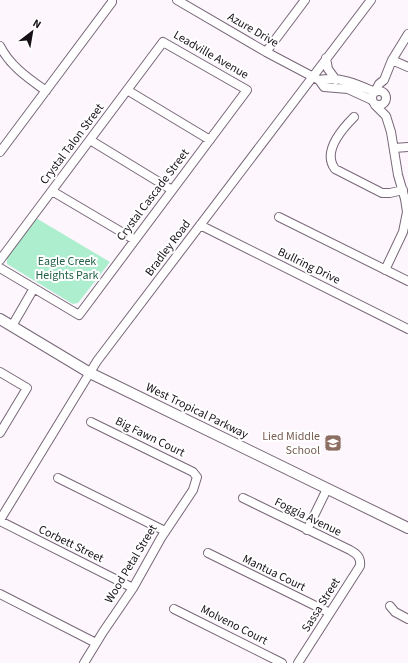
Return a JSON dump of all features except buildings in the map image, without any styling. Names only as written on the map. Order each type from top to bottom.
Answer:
[{"type":"main road","name":"West Tropical Parkway","points":[[0,320],[90,373],[408,528]]},
{"type":"street","points":[[0,152],[112,0]]},
{"type":"street","name":"Azure Drive","points":[[177,0],[315,79],[324,87],[348,89],[373,102]]},
{"type":"street","points":[[266,52],[305,0]]},
{"type":"street","name":"Bradley Road","points":[[0,521],[90,373],[200,225],[315,79],[326,58],[371,0]]},
{"type":"street","points":[[373,102],[381,105],[381,95],[386,86],[384,80],[392,60],[408,34]]},
{"type":"street","name":"Leadville Avenue","points":[[164,42],[247,90]]},
{"type":"street","name":"Crystal Talon Street","points":[[0,260],[164,42]]},
{"type":"street","points":[[0,46],[18,70],[46,91]]},
{"type":"street","points":[[326,58],[328,69],[336,80]]},
{"type":"street","points":[[392,60],[408,67]]},
{"type":"street","name":"Azure Drive","points":[[315,79],[351,81],[381,95]]},
{"type":"street","points":[[127,90],[210,140]]},
{"type":"street","name":"Crystal Cascade Street","points":[[34,288],[78,315],[247,90]]},
{"type":"street","points":[[381,95],[372,96],[373,102],[386,116]]},
{"type":"street","points":[[381,95],[387,111],[386,116],[391,132],[398,175],[403,190],[407,212],[403,232],[385,270]]},
{"type":"street","points":[[354,117],[344,126],[332,148],[330,159],[335,169],[382,193],[403,190]]},
{"type":"street","points":[[90,140],[172,190]]},
{"type":"street","points":[[394,148],[408,147]]},
{"type":"street","points":[[52,190],[135,240]]},
{"type":"street","points":[[279,217],[408,281]]},
{"type":"street","name":"Bullring Drive","points":[[200,225],[408,329]]},
{"type":"street","points":[[0,268],[34,288],[12,326]]},
{"type":"street","points":[[0,372],[27,388],[0,433]]},
{"type":"street","name":"Big Fawn Court","points":[[91,422],[193,472],[197,477]]},
{"type":"street","name":"Wood Petal Street","points":[[84,663],[133,588],[165,531],[193,490],[197,477]]},
{"type":"street","points":[[58,478],[165,531]]},
{"type":"street","points":[[307,530],[327,489]]},
{"type":"street","name":"Foggia Avenue","points":[[243,498],[350,550],[357,554],[360,560]]},
{"type":"street","name":"Corbett Street","points":[[0,521],[9,527],[133,588]]},
{"type":"street","name":"Mantua Court","points":[[208,553],[330,613]]},
{"type":"street","name":"Sassa Street","points":[[298,663],[360,566],[360,560]]},
{"type":"street","points":[[0,594],[96,643]]},
{"type":"street","points":[[390,606],[395,612],[408,619]]},
{"type":"street","name":"Molveno Court","points":[[174,609],[282,663]]},
{"type":"green space","name":"Eagle Creek Heights Park","points":[[36,218],[110,262],[78,303],[71,303],[7,264],[7,257]]},
{"type":"place","name":"Lied Middle School","points":[[333,443]]}]
